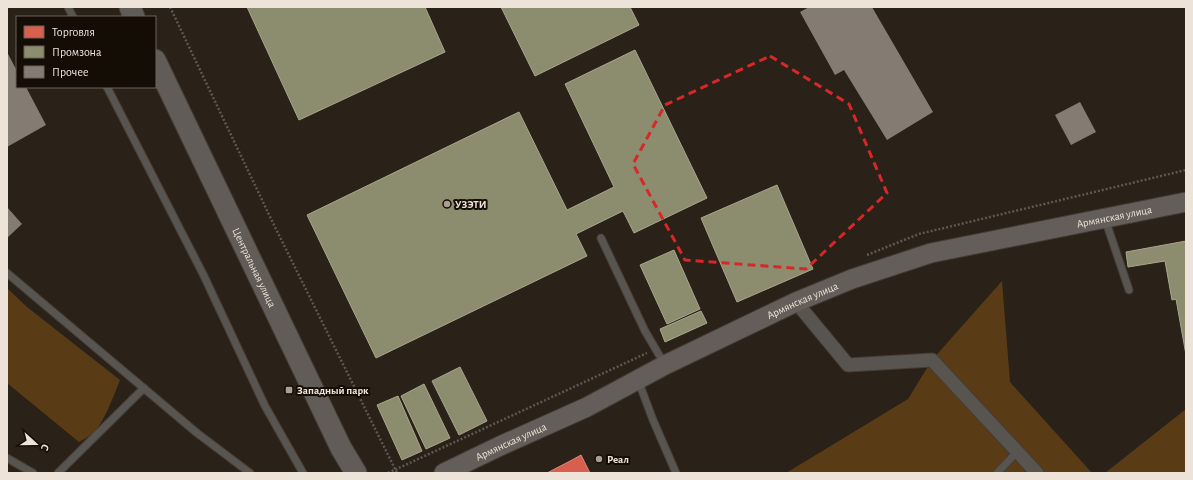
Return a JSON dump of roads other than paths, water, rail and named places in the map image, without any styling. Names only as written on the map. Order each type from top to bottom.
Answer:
[{"type":"main road","name":"Центральная улица","points":[[156,62],[341,448],[356,473]]},
{"type":"street","name":"Армянская улица","points":[[444,473],[587,407],[665,365],[796,302],[852,279],[931,253],[1186,202]]},
{"type":"street","points":[[796,302],[848,365],[932,360],[1037,473]]},
{"type":"lane","points":[[68,7],[72,16]]},
{"type":"lane","points":[[108,88],[203,274],[265,406],[303,473]]},
{"type":"lane","points":[[1105,218],[1129,290]]},
{"type":"lane","points":[[601,238],[645,331],[665,365]]},
{"type":"lane","points":[[7,273],[197,433],[250,473]]},
{"type":"lane","points":[[638,380],[653,420],[676,473]]},
{"type":"lane","points":[[58,473],[144,388]]},
{"type":"lane","points":[[997,473],[1017,452]]},
{"type":"lane","points":[[7,458],[33,473]]},
{"type":"place","name":"УЗЭТИ","points":[[447,204]]},
{"type":"place","name":"Западный парк","points":[[289,390]]},
{"type":"place","name":"Реал","points":[[599,459]]}]
